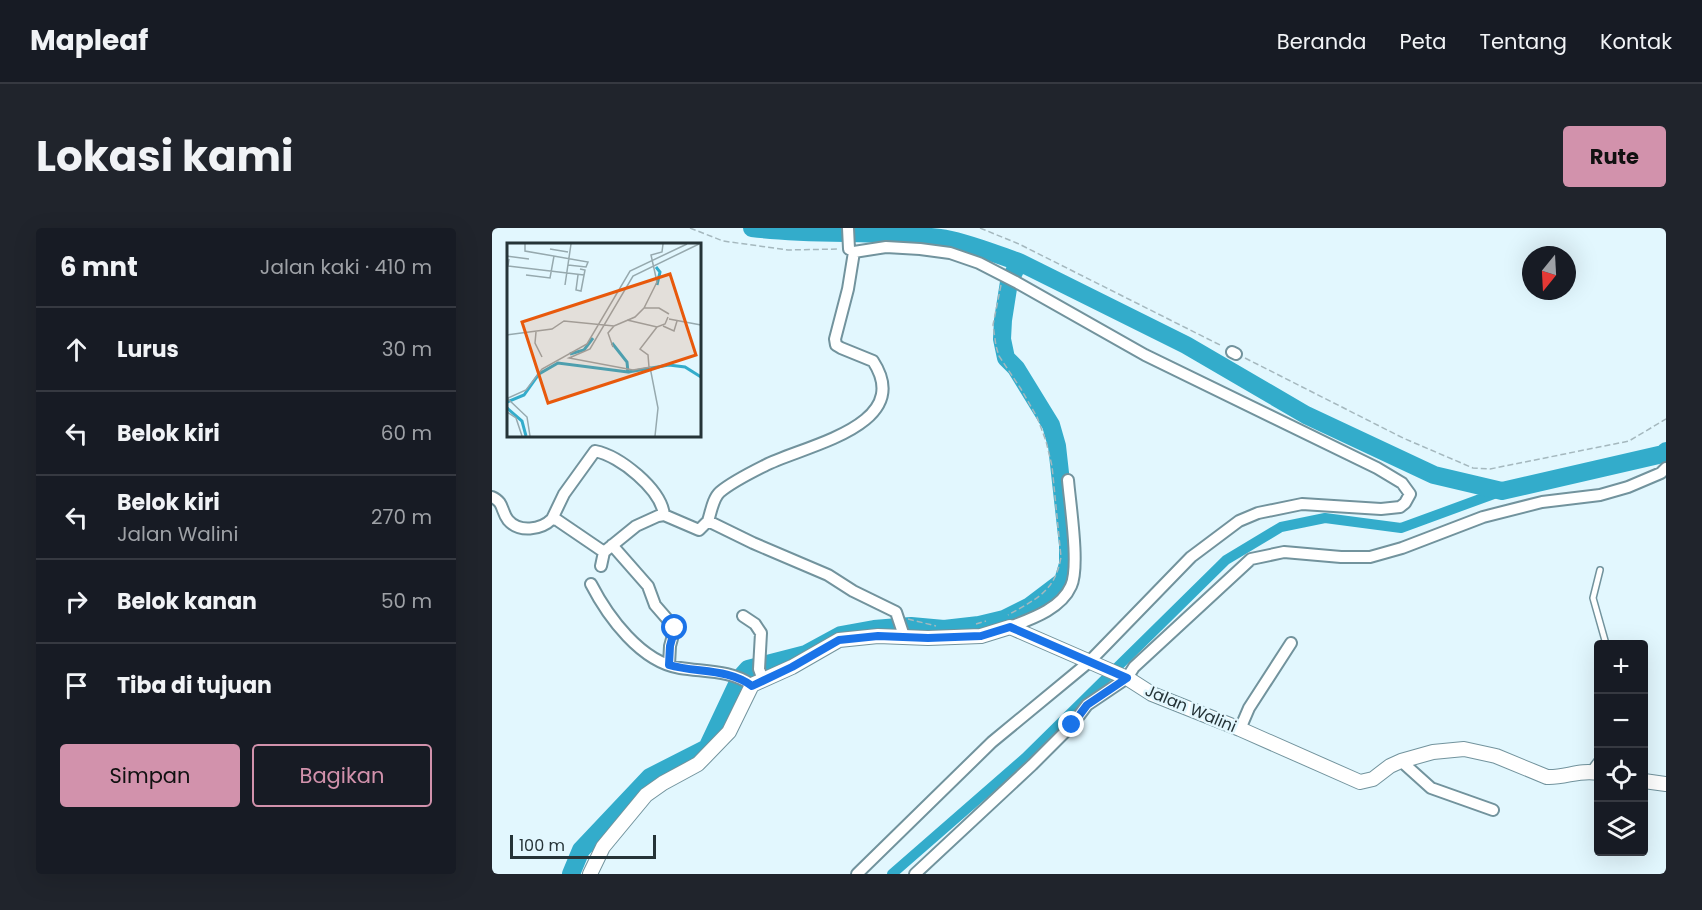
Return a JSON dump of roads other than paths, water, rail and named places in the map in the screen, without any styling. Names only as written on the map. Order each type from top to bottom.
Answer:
[{"type":"street","points":[[601,566],[608,549],[636,526],[651,518],[664,515],[699,530],[708,521],[719,493],[764,466],[830,441],[855,428],[870,416],[879,403],[882,378],[873,361],[836,345],[835,339],[848,289],[850,248],[848,228]]},
{"type":"street","points":[[850,248],[886,247],[950,253],[979,263],[1145,355],[1377,468],[1402,483],[1409,491],[1408,499],[1400,507],[1381,509],[1302,504],[1258,513],[1239,521],[1191,557],[1092,663],[992,742],[857,874]]},
{"type":"street","points":[[492,497],[503,505],[509,521],[531,529],[546,525],[552,519],[564,494],[596,451],[627,467],[650,486],[660,501],[664,515]]},
{"type":"street","points":[[915,874],[1032,765],[1072,725],[1087,705],[1126,677],[1251,559],[1284,552],[1370,557],[1402,548],[1482,517],[1542,502],[1600,495],[1628,488],[1661,473],[1666,468]]},
{"type":"street","points":[[591,584],[596,596],[635,645],[649,655],[679,668],[753,676],[792,667],[839,640],[903,634],[928,638],[981,636],[1008,621],[1031,619],[1054,606],[1071,587],[1075,569],[1068,480]]},
{"type":"street","points":[[552,519],[608,549],[648,586],[655,605],[675,628],[670,646],[669,665]]},
{"type":"street","points":[[708,521],[828,575],[897,615],[903,634]]},
{"type":"street","points":[[590,874],[603,847],[646,795],[698,764],[729,732],[753,676],[761,633],[755,624],[743,616]]},
{"type":"street","name":"Jalan Walini","points":[[1008,621],[1092,663],[1126,677],[1152,694],[1240,729],[1360,782],[1373,779],[1401,761],[1433,753],[1464,749],[1496,756],[1547,777],[1594,772]]},
{"type":"street","points":[[1240,729],[1250,708],[1291,643]]},
{"type":"street","points":[[1401,761],[1431,788],[1492,810]]},
{"type":"street","points":[[1648,781],[1666,784]]},
{"type":"lane","points":[[1600,570],[1593,598],[1605,640]]},
{"type":"waterway","points":[[752,228],[940,238],[1019,262]]},
{"type":"waterway","points":[[571,874],[581,850],[650,777],[707,748],[740,678],[748,669],[806,654],[841,635],[911,626],[944,629],[979,625],[1004,619],[1030,606],[1063,581],[1068,564],[1068,545],[1057,446],[1051,425],[1016,368],[1006,358],[1002,339],[1009,282],[1019,262],[1186,345],[1306,415],[1434,475],[1502,491],[1663,454],[1666,451]]},
{"type":"waterway","points":[[892,874],[1025,758],[1226,560],[1281,527],[1325,518],[1401,528],[1502,491]]}]
